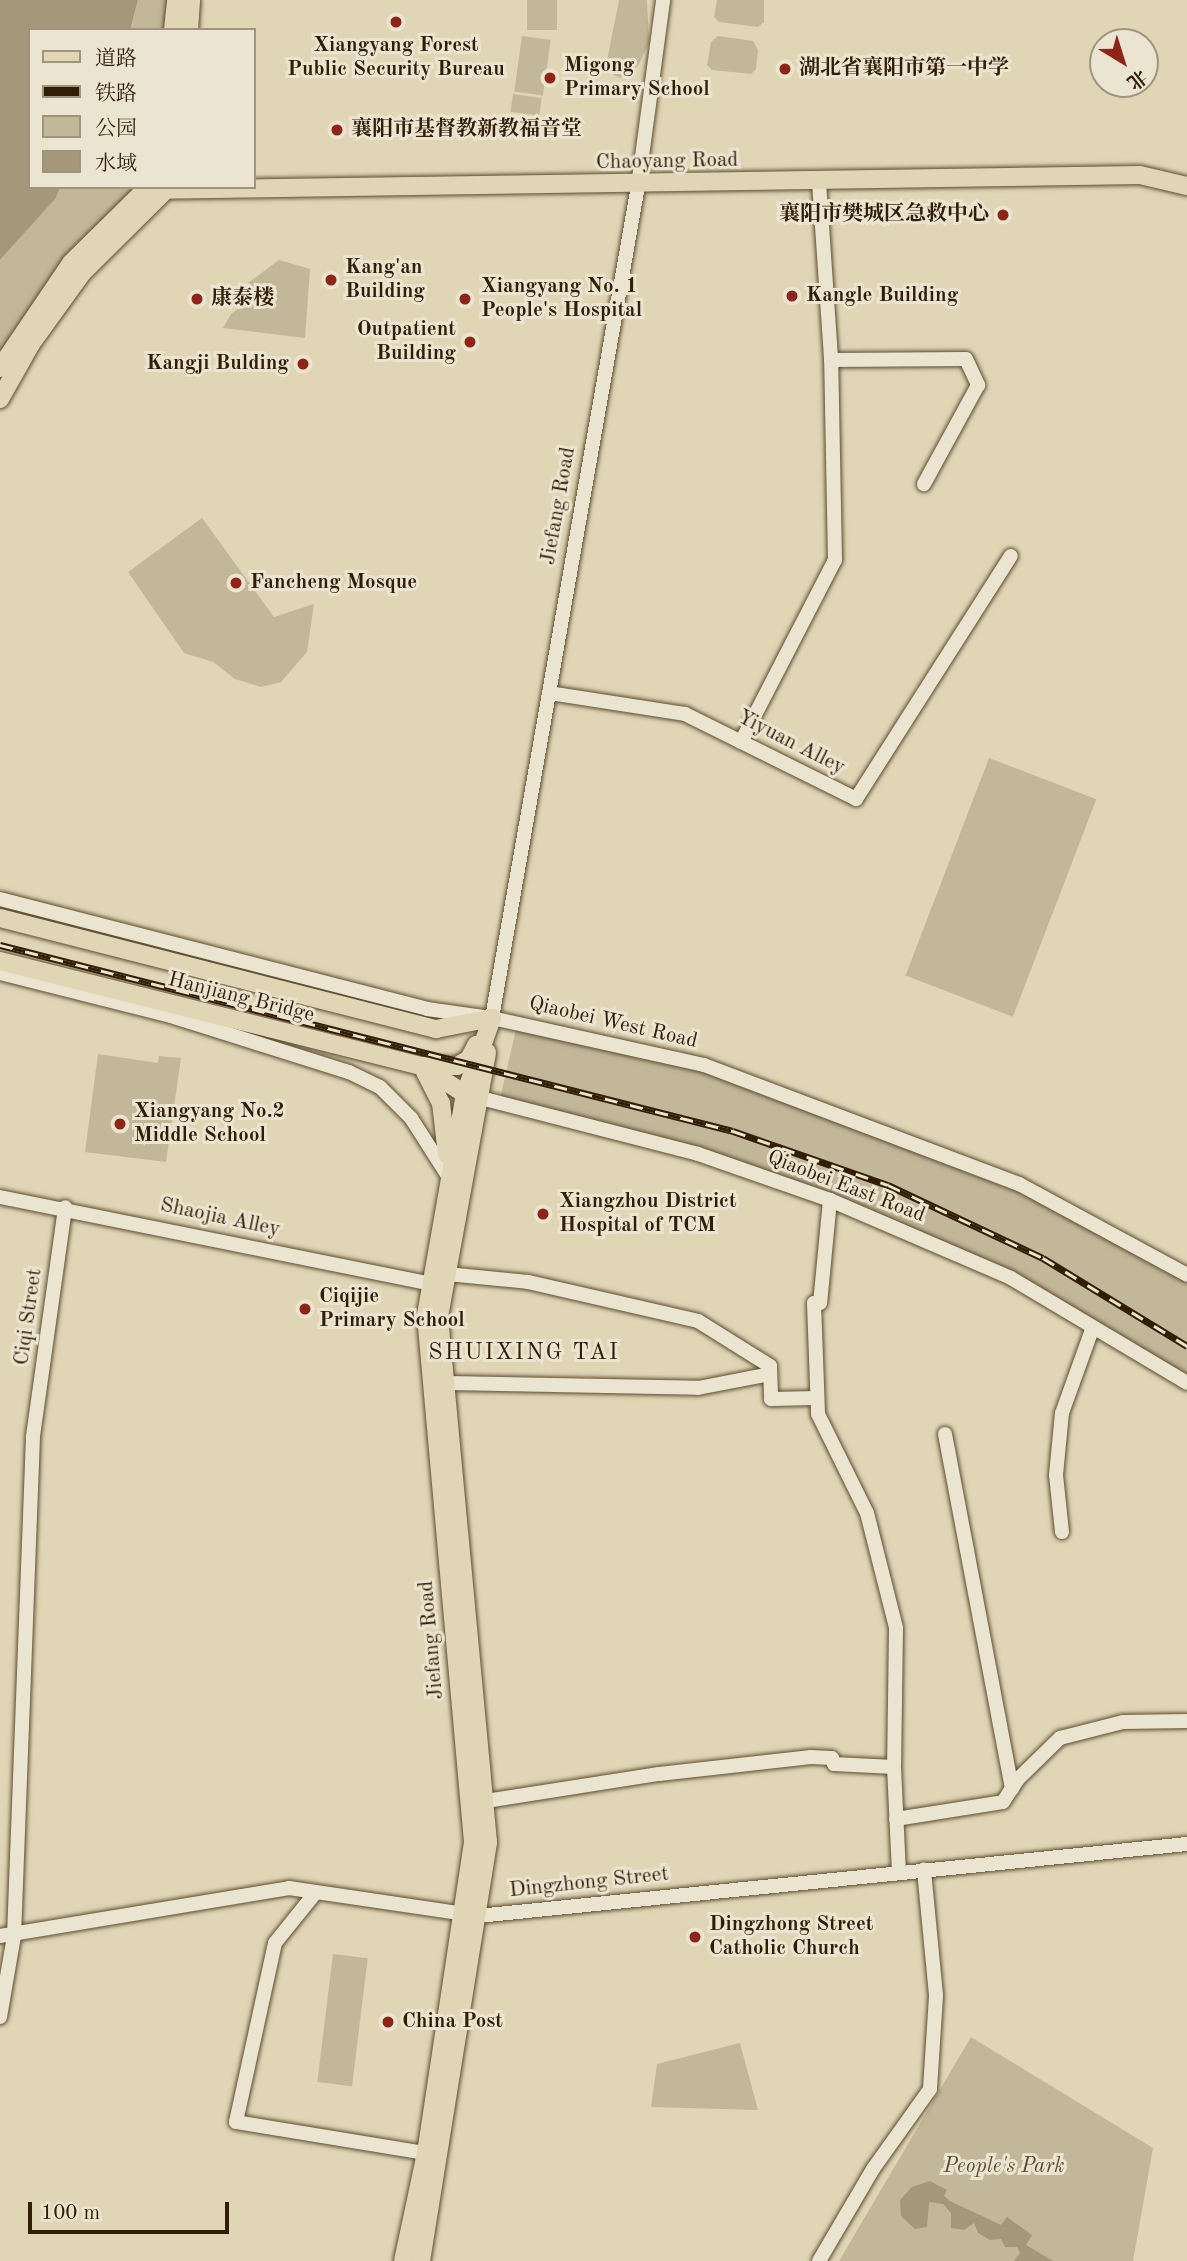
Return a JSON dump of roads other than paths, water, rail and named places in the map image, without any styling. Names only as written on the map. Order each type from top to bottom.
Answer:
[{"type":"main road","points":[[173,28],[176,0]]},
{"type":"main road","points":[[189,28],[191,0]]},
{"type":"main road","name":"Chaoyang Road","points":[[256,188],[638,186],[1140,175],[1187,186]]},
{"type":"main road","points":[[0,369],[71,263],[147,189]]},
{"type":"main road","name":"Chaoyang Road","points":[[147,189],[169,189]]},
{"type":"main road","points":[[0,399],[31,344],[83,272],[169,189]]},
{"type":"main road","name":"Hanjiang Bridge","points":[[0,918],[436,1029],[492,1018]]},
{"type":"main road","name":"Hanjiang Bridge","points":[[0,961],[421,1066],[473,1096]]},
{"type":"main road","points":[[421,1066],[446,1069],[469,1059],[492,1018]]},
{"type":"main road","name":"Jiefang Road","points":[[421,2261],[471,1915],[473,1842],[426,1315],[450,1179],[492,1018]]},
{"type":"main road","points":[[421,1066],[441,1102],[450,1179]]},
{"type":"main road","name":"Jiefang Road","points":[[403,2261],[471,1915],[488,1842],[448,1383],[439,1317],[473,1096]]},
{"type":"street","name":"Jiefang Road","points":[[492,1018],[638,186],[663,0]]},
{"type":"street","points":[[741,742],[835,560],[831,360],[819,182]]},
{"type":"street","points":[[831,360],[966,359],[978,385],[924,484]]},
{"type":"street","name":"Yiyuan Alley","points":[[549,693],[685,714],[856,799],[1011,556]]},
{"type":"street","name":"Qiaobei West Road","points":[[0,899],[427,1009],[492,1018],[704,1065],[1020,1184],[1187,1275]]},
{"type":"street","points":[[0,973],[171,1016],[349,1072],[380,1087],[411,1118],[450,1179]]},
{"type":"street","name":"Qiaobei East Road","points":[[473,1096],[698,1154],[830,1200],[1011,1278],[1187,1383]]},
{"type":"street","name":"Shaojia Alley","points":[[0,1196],[65,1207],[431,1284]]},
{"type":"street","points":[[830,1200],[820,1303],[814,1303],[816,1398],[818,1414],[867,1513],[882,1563],[896,1628],[894,1767],[899,1872]]},
{"type":"street","name":"Ciqi Street","points":[[0,2017],[7,1936],[33,1436],[65,1207]]},
{"type":"street","points":[[447,1274],[528,1282],[698,1321],[770,1366],[771,1399],[816,1398]]},
{"type":"street","points":[[1062,1532],[1056,1475],[1062,1413],[1093,1327]]},
{"type":"street","points":[[448,1383],[698,1388],[770,1374]]},
{"type":"street","points":[[945,1434],[995,1719],[1012,1789]]},
{"type":"street","points":[[897,1819],[1003,1802],[1060,1738],[1123,1722],[1187,1721]]},
{"type":"street","points":[[486,1801],[659,1774],[811,1757],[832,1758],[834,1764],[894,1767]]},
{"type":"street","points":[[1148,1848],[1187,1838]]},
{"type":"street","name":"Dingzhong Street","points":[[7,1936],[289,1888],[471,1915],[1187,1844]]},
{"type":"street","points":[[1148,1848],[1187,1852]]},
{"type":"street","points":[[820,2261],[873,2169],[930,2089],[936,1995],[925,1870]]},
{"type":"street","points":[[316,1892],[275,1943],[236,2122],[426,2153]]},
{"type":"water","points":[[0,0],[138,0],[131,28],[28,28],[28,189],[59,189],[56,198],[0,260]]},
{"type":"water","points":[[930,2181],[947,2190],[944,2196],[950,2201],[1001,2225],[1007,2217],[1032,2235],[1026,2245],[1053,2261],[1014,2261],[1020,2253],[1017,2247],[1005,2247],[1001,2239],[990,2240],[978,2233],[974,2223],[964,2230],[951,2228],[951,2213],[943,2204],[929,2202],[927,2227],[915,2229],[901,2216],[900,2200],[912,2187]]},
{"type":"railway","points":[[0,945],[733,1131],[888,1185],[1043,1258],[1187,1346]]},
{"type":"place","name":"Xiangyang Forest Public Security Bureau","points":[[396,22]]},
{"type":"place","name":"湖北省襄阳市第一中学","points":[[785,69]]},
{"type":"place","name":"Migong Primary School","points":[[550,78]]},
{"type":"place","name":"襄阳市基督教新教福音堂","points":[[337,130]]},
{"type":"place","name":"襄阳市樊城区急救中心","points":[[1003,215]]},
{"type":"place","name":"Kang'an Building","points":[[331,280]]},
{"type":"place","name":"Kangle Building","points":[[792,296]]},
{"type":"place","name":"康泰楼","points":[[197,299]]},
{"type":"place","name":"Xiangyang No. 1 People's Hospital","points":[[465,299]]},
{"type":"place","name":"Outpatient Building","points":[[470,342]]},
{"type":"place","name":"Kangji Bulding","points":[[303,364]]},
{"type":"place","name":"Fancheng Mosque","points":[[236,583]]},
{"type":"place","name":"Xiangyang No.2 Middle School","points":[[120,1124]]},
{"type":"place","name":"Xiangzhou District Hospital of TCM","points":[[543,1214]]},
{"type":"place","name":"Ciqijie Primary School","points":[[305,1309]]},
{"type":"place","name":"Dingzhong Street Catholic Church","points":[[695,1937]]},
{"type":"place","name":"China Post","points":[[388,2022]]},
{"type":"district","name":"SHUIXING TAI","points":[[524,1353]]},
{"type":"park label","name":"People's Park","points":[[1004,2167]]}]
